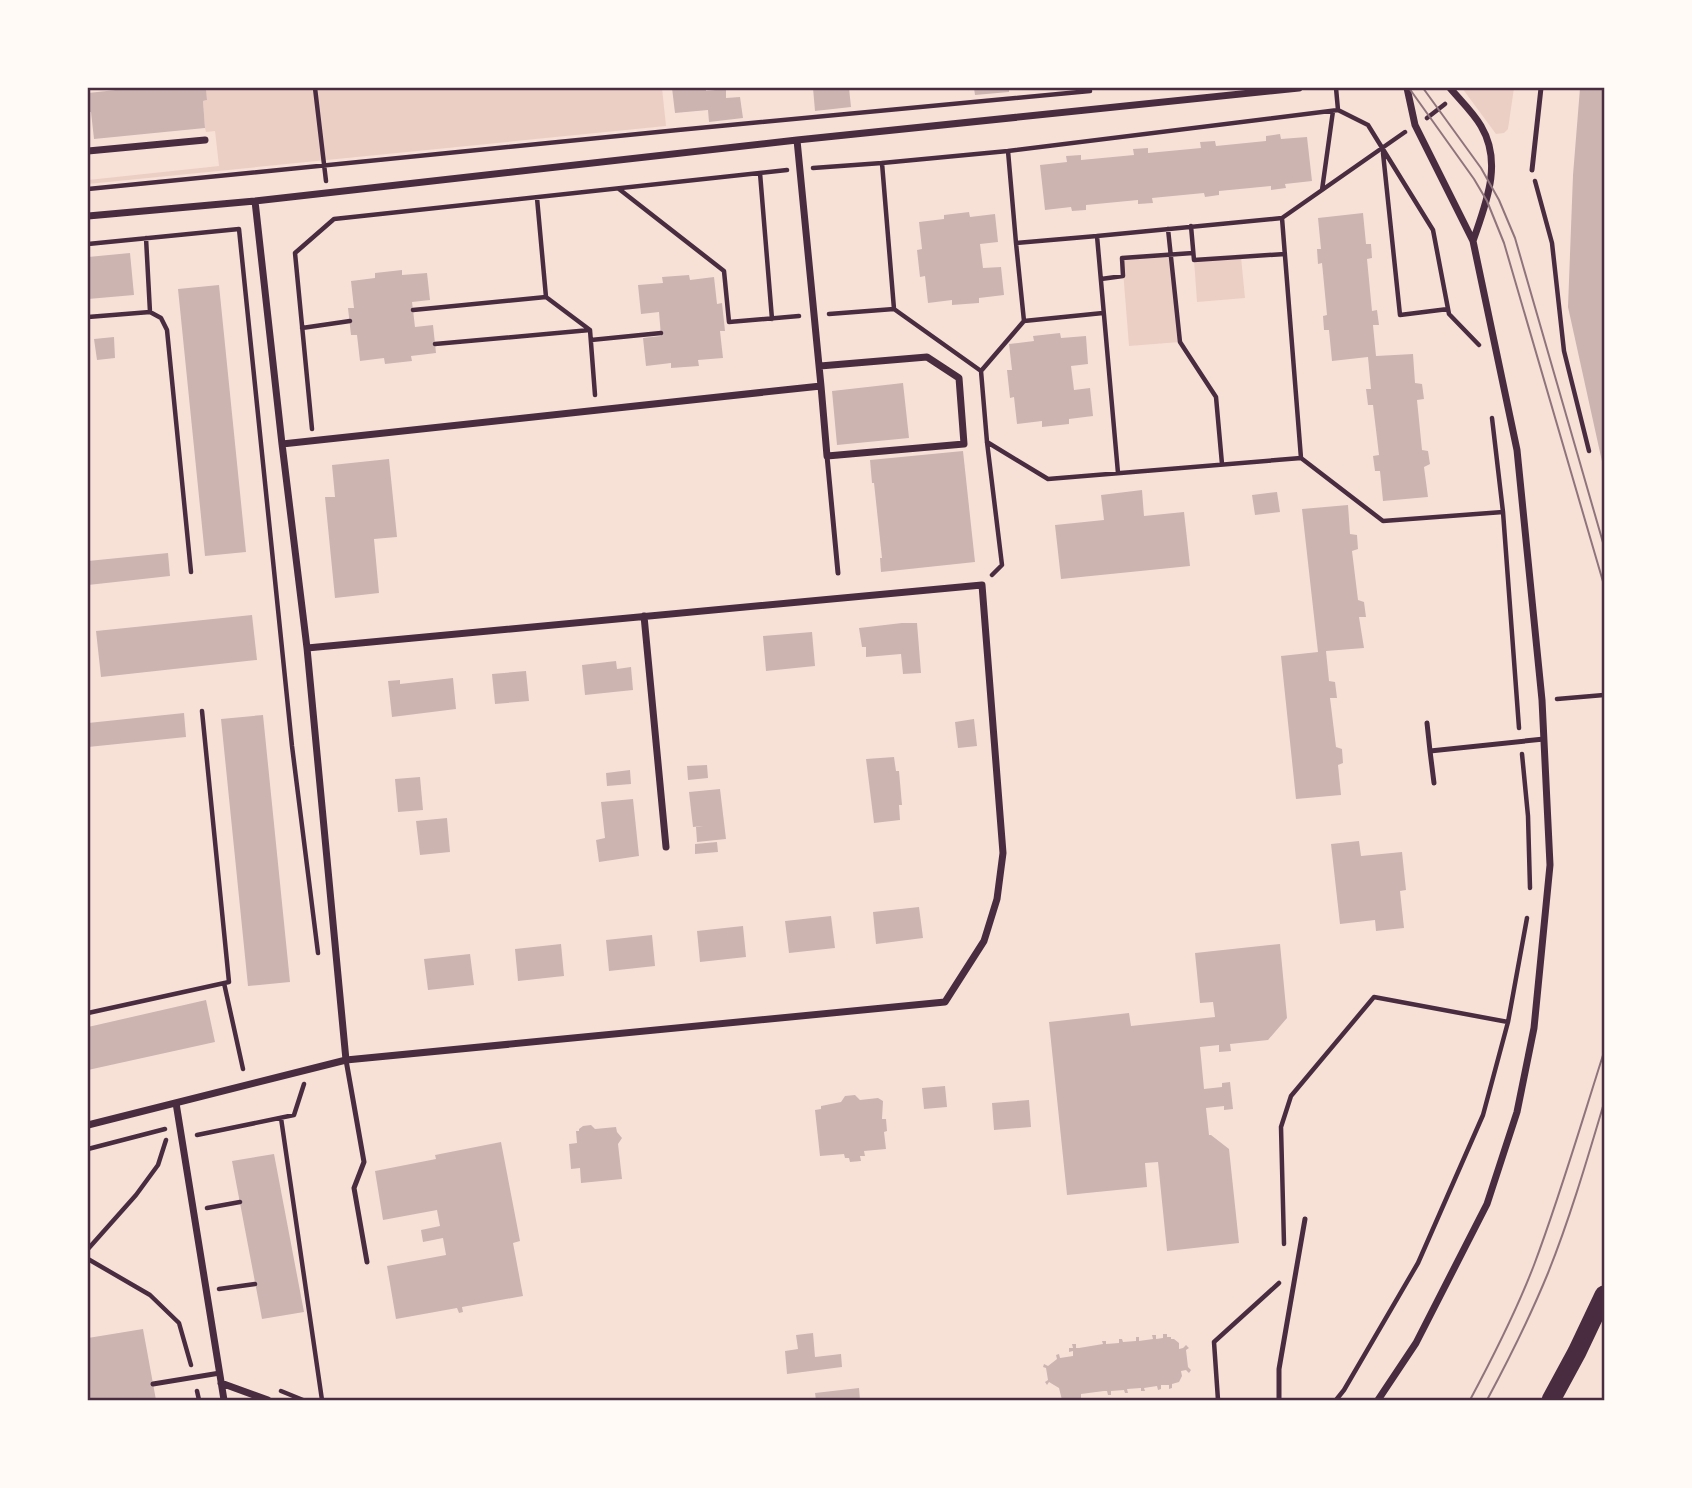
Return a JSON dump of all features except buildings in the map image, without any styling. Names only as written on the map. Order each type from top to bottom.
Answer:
[{"type":"highway","points":[[1551,1401],[1605,1295]]},
{"type":"street","points":[[88,216],[255,201],[797,140],[1299,88]]},
{"type":"street","points":[[1378,1401],[1416,1343],[1487,1204],[1517,1112],[1534,1028],[1550,865],[1542,700],[1517,450],[1473,241],[1415,125],[1407,88]]},
{"type":"street","points":[[1450,88],[1480,124],[1491,154],[1491,184],[1473,241]]},
{"type":"street","points":[[88,151],[205,140]]},
{"type":"street","points":[[797,140],[827,456],[964,444],[958,378],[927,357],[820,366]]},
{"type":"street","points":[[255,201],[307,648],[346,1060]]},
{"type":"street","points":[[282,444],[821,386]]},
{"type":"street","points":[[88,1125],[346,1060],[946,1002],[984,941],[997,898],[1003,853],[982,585],[307,648]]},
{"type":"street","points":[[644,616],[666,848]]},
{"type":"street","points":[[176,1103],[224,1401]]},
{"type":"street","points":[[221,1383],[268,1401]]},
{"type":"lane","points":[[1532,170],[1541,88]]},
{"type":"lane","points":[[827,456],[838,573]]},
{"type":"lane","points":[[1426,723],[1434,783]]},
{"type":"lane","points":[[1430,751],[1544,738]]},
{"type":"lane","points":[[346,1060],[364,1162],[354,1188],[366,1262]]},
{"type":"lane","points":[[1279,1401],[1279,1369],[1304,1219]]},
{"type":"lane","points":[[153,1384],[220,1373]]},
{"type":"path","points":[[315,88],[327,192]]},
{"type":"path","points":[[1322,190],[1336,111],[1336,88]]},
{"type":"path","points":[[88,189],[1101,90]]},
{"type":"path","points":[[313,441],[295,253],[334,219],[760,173],[1009,151],[1336,111],[1368,125],[1433,230],[1449,314],[1483,350]]},
{"type":"path","points":[[1016,243],[1282,218],[1383,149]]},
{"type":"path","points":[[1383,149],[1400,315],[1448,309]]},
{"type":"path","points":[[1009,151],[1024,321]]},
{"type":"path","points":[[882,163],[894,309],[981,371]]},
{"type":"path","points":[[1532,170],[1552,243],[1564,351],[1589,452]]},
{"type":"path","points":[[760,173],[772,318]]},
{"type":"path","points":[[619,189],[724,271],[729,322]]},
{"type":"path","points":[[537,198],[546,297]]},
{"type":"path","points":[[1282,218],[1301,458]]},
{"type":"path","points":[[1191,226],[1194,260],[1285,254]]},
{"type":"path","points":[[88,244],[239,229],[292,746],[319,965]]},
{"type":"path","points":[[1168,229],[1180,342],[1216,397],[1222,464]]},
{"type":"path","points":[[1097,236],[1118,473]]},
{"type":"path","points":[[146,238],[150,312]]},
{"type":"path","points":[[1101,279],[1123,276],[1122,258],[1193,253]]},
{"type":"path","points":[[413,310],[546,297],[590,330],[596,410]]},
{"type":"path","points":[[88,317],[150,312],[161,318],[167,330],[191,572]]},
{"type":"path","points":[[982,585],[1002,565],[981,371],[1024,321],[1104,313]]},
{"type":"path","points":[[302,328],[350,321]]},
{"type":"path","points":[[435,344],[590,330]]},
{"type":"path","points":[[591,340],[661,333]]},
{"type":"path","points":[[1492,413],[1503,512],[1528,816],[1530,900]]},
{"type":"path","points":[[987,442],[1048,479],[1301,458],[1383,521],[1503,512]]},
{"type":"path","points":[[1557,699],[1605,695]]},
{"type":"path","points":[[88,1013],[229,982],[202,711]]},
{"type":"path","points":[[1336,1401],[1418,1263],[1483,1115],[1508,1022],[1528,914]]},
{"type":"path","points":[[224,983],[243,1069],[230,1072]]},
{"type":"path","points":[[1218,1401],[1214,1342],[1296,1268],[1284,1250],[1281,1127],[1291,1096],[1374,997],[1508,1022]]},
{"type":"path","points":[[182,1138],[294,1115],[308,1070]]},
{"type":"path","points":[[281,1118],[322,1401]]},
{"type":"path","points":[[88,1149],[169,1128],[158,1165],[136,1195],[88,1249]]},
{"type":"path","points":[[203,1209],[240,1202]]},
{"type":"path","points":[[88,1259],[150,1295],[179,1323],[199,1401]]},
{"type":"path","points":[[215,1290],[255,1284]]},
{"type":"path","points":[[277,1390],[303,1401]]},
{"type":"shaded area","points":[[206,88],[662,88],[666,126],[88,184],[88,180],[219,166],[215,131],[206,132],[205,128],[203,101],[207,100]]},
{"type":"shaded area","points":[[1462,88],[1514,88],[1508,129],[1504,133],[1496,134]]},
{"type":"shaded area","points":[[1171,254],[1180,342],[1129,346],[1122,258]]},
{"type":"shaded area","points":[[1241,257],[1245,298],[1197,302],[1194,260]]},
{"type":"tram line","points":[[1409,88],[1474,179],[1487,201],[1504,243],[1604,585]]},
{"type":"tram line","points":[[1423,88],[1481,168],[1499,200],[1515,238],[1604,546]]},
{"type":"tram line","points":[[1470,1400],[1504,1334],[1534,1265],[1604,1052]]},
{"type":"tram line","points":[[1487,1400],[1548,1273],[1571,1210],[1604,1103]]}]
